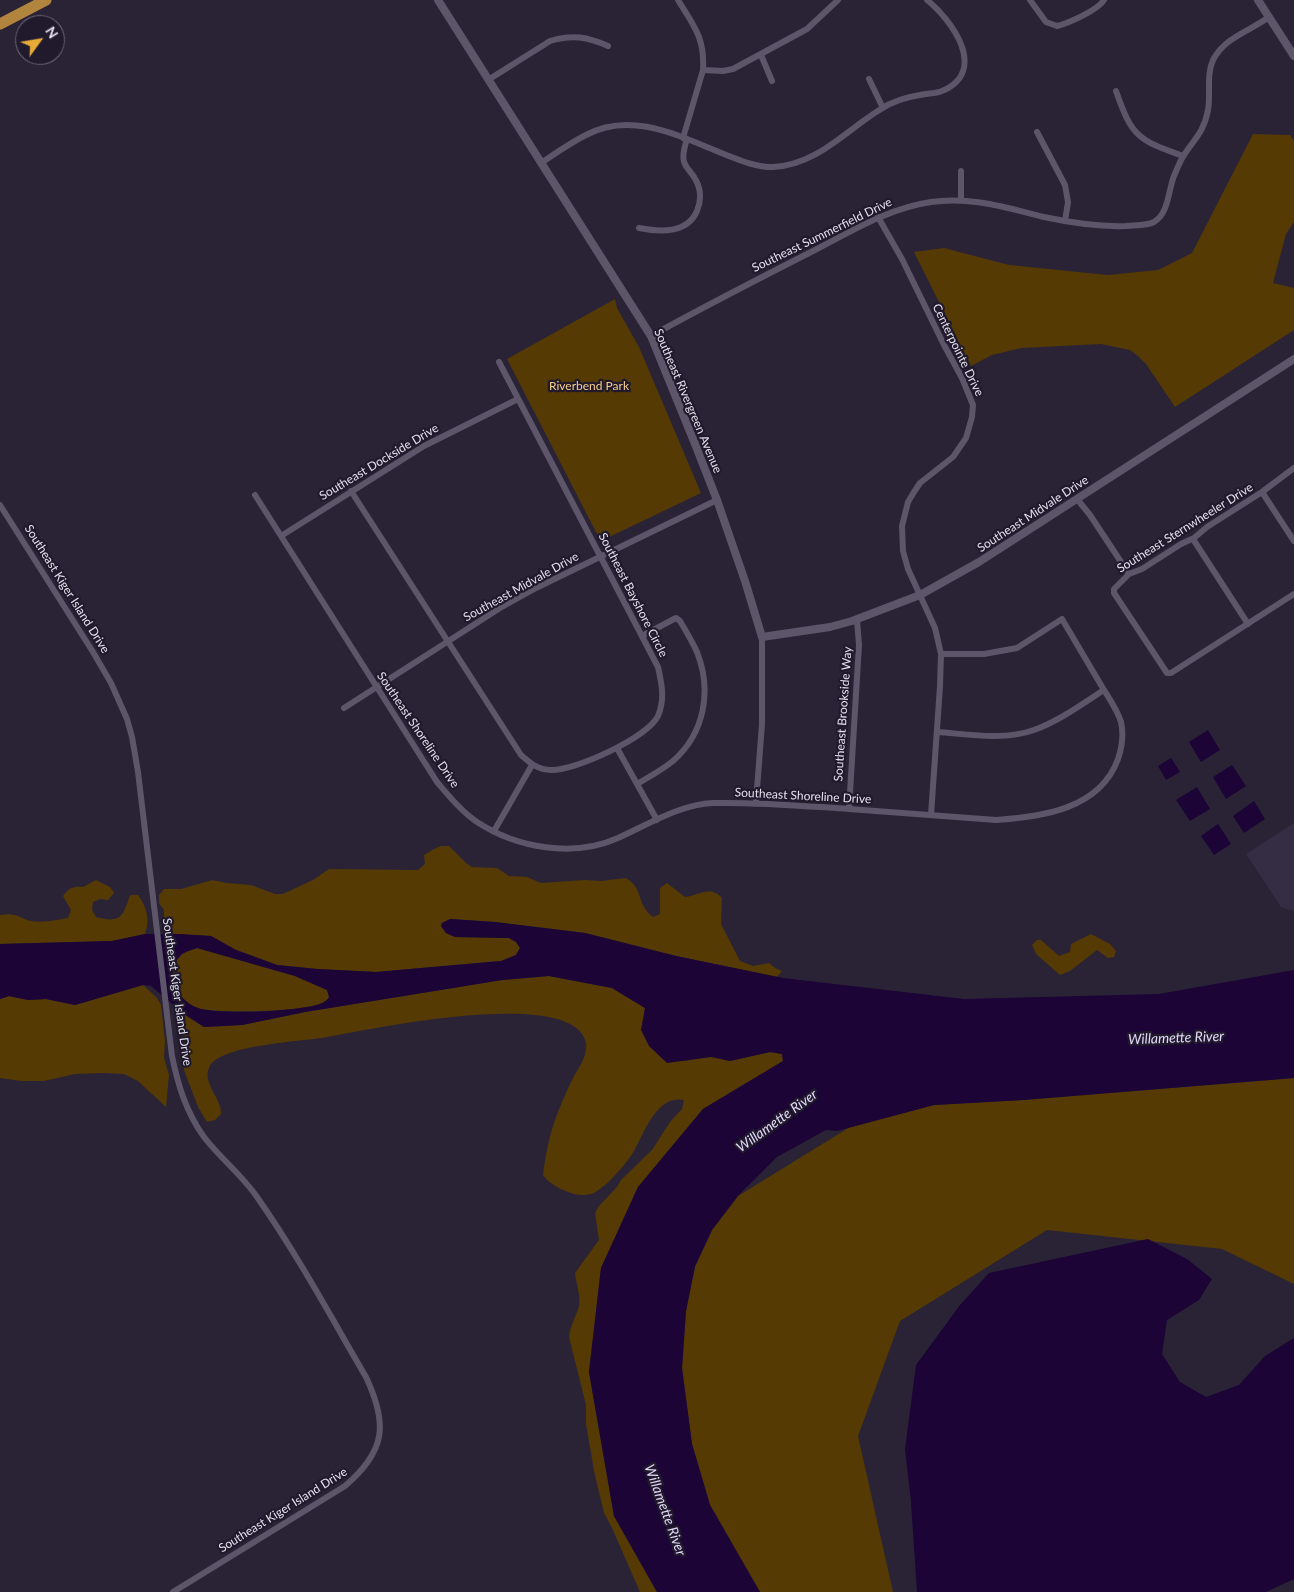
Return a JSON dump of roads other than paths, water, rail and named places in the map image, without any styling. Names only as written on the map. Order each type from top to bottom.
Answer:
[{"type":"highway","points":[[0,24],[46,0]]},
{"type":"street","points":[[639,228],[672,230],[686,224],[696,213],[699,205],[699,188],[683,161],[683,154],[685,139],[703,70],[702,45],[700,37],[678,0]]},
{"type":"street","points":[[703,70],[723,71],[733,69],[761,55],[807,29],[838,0]]},
{"type":"street","points":[[541,163],[586,134],[617,125],[643,125],[752,165],[771,167],[798,163],[818,154],[882,108],[910,97],[943,90],[956,81],[963,70],[964,52],[958,35],[940,11],[927,0]]},
{"type":"street","points":[[1030,0],[1046,22],[1057,26],[1100,6],[1104,0]]},
{"type":"street","points":[[1258,0],[1294,56]]},
{"type":"street","name":"Southeast Rivergreen Avenue","points":[[441,1],[488,80],[651,336],[695,444],[717,500],[762,637],[762,724],[756,802]]},
{"type":"street","name":"Southeast Summerfield Drive","points":[[651,336],[742,287],[896,210],[923,204],[961,200],[1081,224],[1110,226],[1153,222],[1159,218],[1165,208],[1173,178],[1184,156],[1203,127],[1210,100],[1209,76],[1211,65],[1219,50],[1233,38],[1269,17]]},
{"type":"street","points":[[488,80],[550,41],[561,37],[580,36],[608,46]]},
{"type":"street","points":[[761,55],[772,81]]},
{"type":"street","points":[[869,79],[882,108]]},
{"type":"street","points":[[1116,91],[1125,118],[1142,138],[1158,147],[1184,156]]},
{"type":"street","points":[[1037,132],[1065,185],[1068,202],[1065,221]]},
{"type":"street","points":[[961,171],[961,200]]},
{"type":"street","name":"Centerpointe Drive","points":[[878,218],[902,259],[962,378],[973,405],[970,427],[961,447],[953,457],[920,483],[908,502],[904,513],[902,536],[908,569],[935,628],[941,654],[931,815]]},
{"type":"street","name":"Southeast Midvale Drive","points":[[762,637],[830,627],[857,620],[920,595],[979,562],[1294,359]]},
{"type":"street","name":"Southeast Bayshore Circle","points":[[499,362],[642,636],[658,668],[663,688],[662,701],[657,718],[636,737],[617,748],[572,768],[550,770],[532,765]]},
{"type":"street","name":"Southeast Dockside Drive","points":[[281,536],[424,446],[518,399]]},
{"type":"street","name":"Southeast Sternwheeler Drive","points":[[1248,624],[1171,673],[1167,673],[1114,593],[1114,589],[1129,574],[1142,570],[1181,544],[1193,539],[1207,527],[1262,492],[1294,468]]},
{"type":"street","points":[[351,491],[521,755],[532,765],[494,831]]},
{"type":"street","points":[[1262,492],[1294,541]]},
{"type":"street","name":"Southeast Shoreline Drive","points":[[255,495],[437,782],[458,806],[476,821],[520,842],[545,847],[589,847],[616,839],[694,805],[756,802],[996,820],[1025,818],[1054,812],[1090,796],[1102,786],[1113,772],[1123,740],[1121,721],[1114,706],[1062,620],[1017,648],[984,654],[941,654]]},
{"type":"street","points":[[1077,499],[1090,515],[1129,574]]},
{"type":"street","name":"Southeast Midvale Drive","points":[[344,708],[500,608],[536,588],[717,500]]},
{"type":"street","name":"Southeast Kiger Island Drive","points":[[0,505],[93,652],[121,704],[132,737],[136,756],[172,1056],[179,1085],[191,1117],[205,1138],[257,1196],[277,1228],[366,1377],[376,1398],[380,1421],[378,1441],[372,1457],[357,1476],[345,1486],[173,1592]]},
{"type":"street","points":[[1193,539],[1248,624],[1294,594]]},
{"type":"street","points":[[637,784],[667,765],[679,754],[689,742],[699,724],[705,703],[704,676],[696,651],[680,621],[676,618],[642,636]]},
{"type":"street","name":"Southeast Brookside Way","points":[[849,809],[859,645],[857,620]]},
{"type":"street","points":[[937,732],[1003,735],[1032,731],[1070,712],[1104,690]]},
{"type":"street","points":[[617,748],[657,820]]},
{"type":"water","points":[[1208,730],[1220,750],[1201,762],[1189,742]]},
{"type":"water","points":[[1171,758],[1180,772],[1166,780],[1158,766]]},
{"type":"water","points":[[1232,765],[1246,786],[1226,799],[1213,777]]},
{"type":"water","points":[[1197,787],[1210,809],[1190,821],[1176,800]]},
{"type":"water","points":[[1254,801],[1265,819],[1244,833],[1233,816]]},
{"type":"water","points":[[1218,824],[1231,844],[1214,855],[1201,836]]},
{"type":"water","name":"Willamette River","points":[[450,919],[495,922],[585,933],[676,956],[783,978],[964,999],[1159,994],[1294,970],[1294,1078],[1023,1100],[934,1105],[837,1131],[826,1130],[777,1157],[738,1196],[712,1230],[695,1266],[686,1311],[682,1368],[692,1444],[710,1505],[760,1592],[657,1592],[614,1516],[589,1372],[601,1268],[638,1187],[703,1109],[783,1061],[782,1054],[770,1052],[730,1061],[711,1057],[667,1063],[649,1046],[641,1030],[645,1008],[612,988],[549,976],[502,980],[305,1012],[242,1025],[204,1027],[184,1014],[151,986],[143,985],[75,1005],[46,999],[28,1000],[9,996],[0,999],[0,944],[112,941],[145,934],[211,936],[236,950],[277,965],[376,972],[501,961],[516,955],[520,948],[516,942],[509,938],[455,937],[446,933],[441,926],[442,923]],"holes":[[[197,948],[295,976],[327,990],[329,998],[325,1002],[315,1005],[282,1010],[242,1012],[208,1010],[198,1008],[184,999],[175,986],[173,971],[175,963],[181,955]]]},
{"type":"water","points":[[1148,1239],[1187,1259],[1212,1279],[1199,1300],[1167,1320],[1162,1354],[1180,1382],[1206,1397],[1239,1385],[1265,1356],[1294,1338],[1294,1579],[1266,1592],[917,1592],[911,1502],[905,1449],[916,1365],[960,1305],[989,1273]]},
{"type":"park label","name":"Riverbend Park","points":[[589,386]]}]
